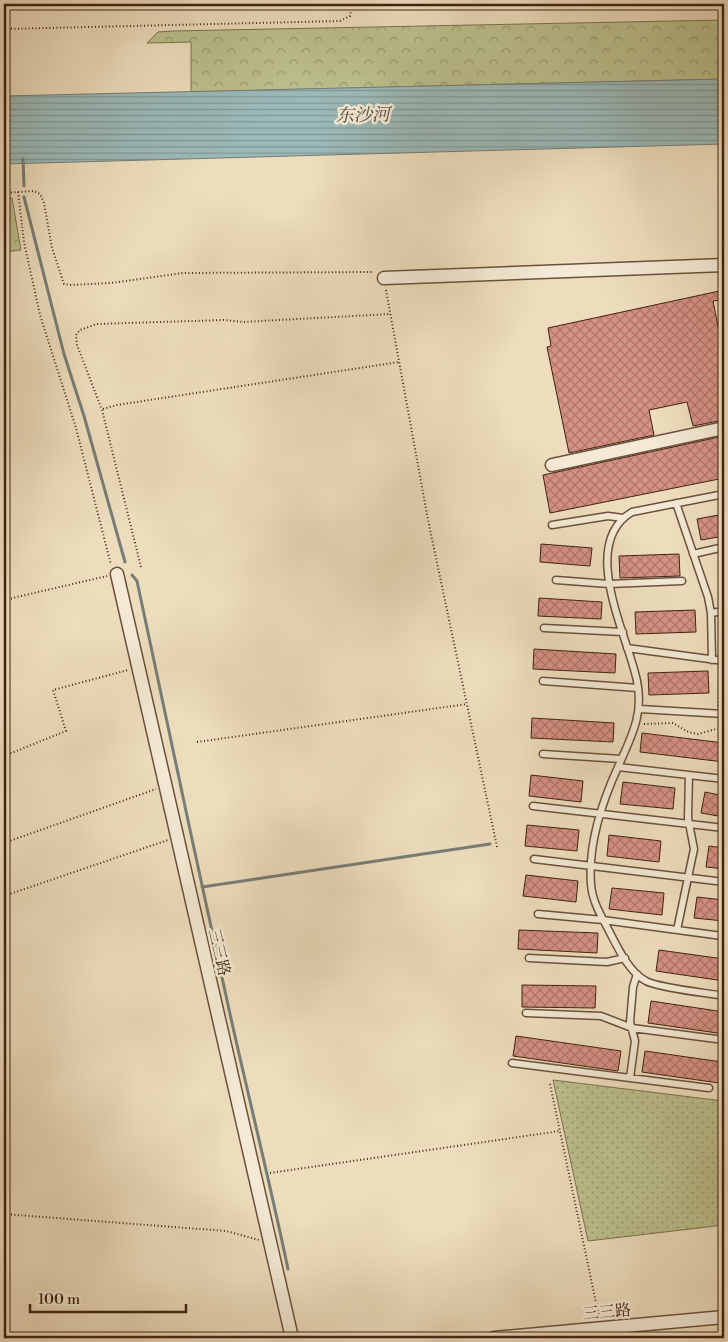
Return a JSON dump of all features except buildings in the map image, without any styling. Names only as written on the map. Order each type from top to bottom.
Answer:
[{"type":"street","points":[[384,278],[724,265]]},
{"type":"street","points":[[552,465],[724,428]]},
{"type":"street","name":"三三路","points":[[115,574],[292,1338]]},
{"type":"street","name":"三三路","points":[[494,1338],[724,1317]]},
{"type":"lane","points":[[724,494],[632,512],[623,518],[614,529],[607,564],[609,584],[638,688],[640,709],[636,724],[601,812],[592,865],[591,885],[603,920],[637,974],[647,982],[724,996]]},
{"type":"lane","points":[[627,648],[719,660],[708,597],[676,503]]},
{"type":"lane","points":[[552,525],[608,516],[623,518]]},
{"type":"lane","points":[[693,554],[724,547]]},
{"type":"lane","points":[[556,580],[609,584],[682,581]]},
{"type":"lane","points":[[711,613],[724,610]]},
{"type":"lane","points":[[544,628],[623,632]]},
{"type":"lane","points":[[543,681],[638,688]]},
{"type":"lane","points":[[640,709],[721,714]]},
{"type":"lane","points":[[543,754],[621,759]]},
{"type":"lane","points":[[618,767],[724,779]]},
{"type":"lane","points":[[677,930],[694,849],[688,818],[689,775]]},
{"type":"lane","points":[[533,806],[601,812],[724,828]]},
{"type":"lane","points":[[534,858],[724,882]]},
{"type":"lane","points":[[538,914],[603,920],[722,936]]},
{"type":"lane","points":[[529,958],[607,962],[626,958]]},
{"type":"lane","points":[[630,1078],[635,1041],[632,1028],[632,987],[637,974]]},
{"type":"lane","points":[[526,1014],[601,1016],[632,1028],[724,1040]]},
{"type":"lane","points":[[512,1063],[709,1088]]},
{"type":"path","points":[[4,29],[340,21],[350,16],[352,4]]},
{"type":"path","points":[[4,192],[34,191],[40,194],[44,202],[52,248],[64,284],[111,283],[182,273],[377,272],[384,278],[425,494],[428,520],[497,847]]},
{"type":"path","points":[[4,600],[115,574],[76,428],[40,315],[24,242],[18,192]]},
{"type":"path","points":[[141,567],[102,410],[77,345],[76,335],[88,327],[116,323],[224,320],[243,322],[390,314]]},
{"type":"path","points":[[102,410],[117,405],[399,362]]},
{"type":"path","points":[[719,660],[721,714]]},
{"type":"path","points":[[4,756],[66,731],[53,690],[138,668]]},
{"type":"path","points":[[197,742],[467,704]]},
{"type":"path","points":[[636,724],[673,723],[688,732],[698,734],[724,727]]},
{"type":"path","points":[[4,844],[165,786]]},
{"type":"path","points":[[4,896],[177,836]]},
{"type":"path","points":[[550,1084],[601,1328]]},
{"type":"path","points":[[270,1173],[560,1131]]},
{"type":"path","points":[[4,1214],[226,1231],[270,1244]]},
{"type":"green space","points":[[724,20],[724,79],[191,92],[191,42],[147,43],[158,32],[173,31]]},
{"type":"green space","points":[[4,198],[12,198],[21,250],[4,252]]},
{"type":"green space","points":[[553,1080],[723,1101],[724,1225],[588,1241]]},
{"type":"water","name":"东沙河","points":[[724,79],[724,144],[4,164],[4,96]]},
{"type":"waterway","points":[[23,159],[24,186]]},
{"type":"waterway","points":[[24,197],[64,354],[84,416],[125,562]]},
{"type":"waterway","points":[[132,575],[137,581],[218,960],[288,1269]]},
{"type":"waterway","points":[[202,887],[490,844]]}]
